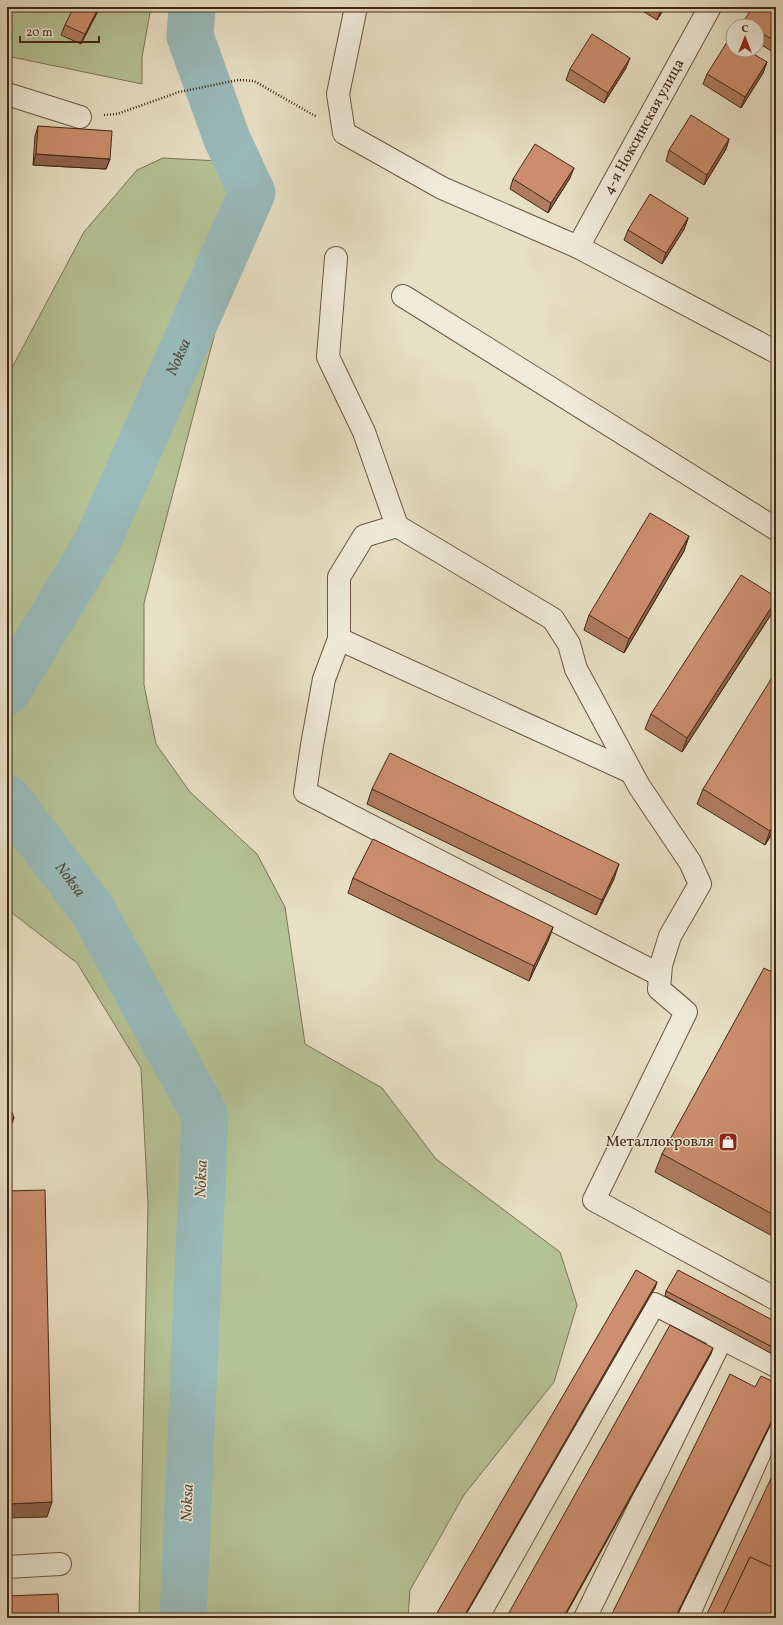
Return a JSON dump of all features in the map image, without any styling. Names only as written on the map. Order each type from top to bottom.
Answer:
[{"type":"street","points":[[356,7],[338,94],[344,133],[442,188],[578,247],[776,352]]},
{"type":"street","name":"4-я Ноксинская улица","points":[[578,247],[710,7]]},
{"type":"street","points":[[7,94],[80,117]]},
{"type":"street","points":[[336,258],[328,357],[364,432],[397,526],[553,619],[569,644],[576,669],[631,772],[690,862],[700,884],[670,936],[661,965],[659,990],[686,1012],[594,1200],[776,1299]]},
{"type":"street","points":[[403,296],[776,529]]},
{"type":"street","points":[[397,526],[364,536],[339,578],[339,639],[324,679],[305,792],[660,975]]},
{"type":"street","points":[[339,639],[631,772]]},
{"type":"street","points":[[477,1618],[654,1304],[776,1366]]},
{"type":"street","points":[[586,1618],[722,1338]]},
{"type":"street","points":[[687,1618],[776,1416]]},
{"type":"street","points":[[7,1567],[60,1564]]},
{"type":"path","points":[[80,117],[117,114],[179,92],[238,80],[254,81],[281,95],[344,133]]},
{"type":"green space","points":[[7,7],[151,7],[142,57],[142,84],[7,56]]},
{"type":"green space","points":[[163,158],[219,161],[236,201],[220,253],[216,329],[144,603],[144,685],[156,744],[190,792],[257,854],[285,907],[305,1044],[382,1088],[436,1159],[560,1252],[577,1305],[554,1382],[464,1495],[410,1590],[408,1618],[139,1618],[148,1205],[141,1068],[77,963],[7,909],[7,377],[84,232],[137,170]]},
{"type":"building","points":[[74,7],[99,7],[85,34],[65,25]]},
{"type":"building","points":[[656,7],[663,7],[661,10]]},
{"type":"building","points":[[753,7],[776,7],[776,42],[765,35],[765,18],[746,18]]},
{"type":"building","points":[[592,34],[630,58],[608,93],[570,69]]},
{"type":"building","points":[[725,45],[725,58],[760,58],[767,62],[745,97],[707,74]]},
{"type":"building","points":[[691,115],[729,139],[707,175],[669,150]]},
{"type":"building","points":[[38,126],[112,131],[110,159],[36,154]]},
{"type":"building","points":[[535,144],[574,168],[551,203],[513,179]]},
{"type":"building","points":[[650,194],[688,218],[666,253],[628,230]]},
{"type":"building","points":[[650,513],[689,536],[629,639],[589,615]]},
{"type":"building","points":[[741,575],[776,597],[776,600],[687,738],[651,714]]},
{"type":"building","points":[[776,671],[776,821],[770,831],[703,789]]},
{"type":"building","points":[[390,753],[619,864],[602,900],[372,789]]},
{"type":"building","points":[[373,839],[553,927],[534,966],[353,878]]},
{"type":"building","points":[[764,968],[776,974],[776,1216],[662,1154]]},
{"type":"building","points":[[7,1099],[14,1118],[7,1120]]},
{"type":"building","points":[[45,1190],[52,1502],[7,1504],[7,1191]]},
{"type":"building","points":[[636,1270],[657,1282],[463,1618],[434,1618]]},
{"type":"building","points":[[678,1270],[776,1322],[776,1349],[666,1291]]},
{"type":"building","points":[[670,1325],[713,1348],[563,1618],[506,1618]]},
{"type":"building","points":[[730,1374],[755,1387],[761,1376],[776,1383],[776,1412],[675,1618],[610,1618]]},
{"type":"building","points":[[776,1468],[776,1569],[750,1557],[721,1618],[705,1618]]},
{"type":"building","points":[[750,1557],[776,1569],[776,1606],[770,1618],[721,1618]]},
{"type":"building","points":[[58,1594],[59,1618],[7,1618],[7,1596]]},
{"type":"waterway","name":"Noksa","points":[[7,692],[97,543],[252,193],[227,139],[190,36],[192,7]]},
{"type":"waterway","name":"Noksa","points":[[7,798],[93,911],[205,1115],[183,1618]]},
{"type":"place","name":"Металлокровля","points":[[728,1142]]}]
